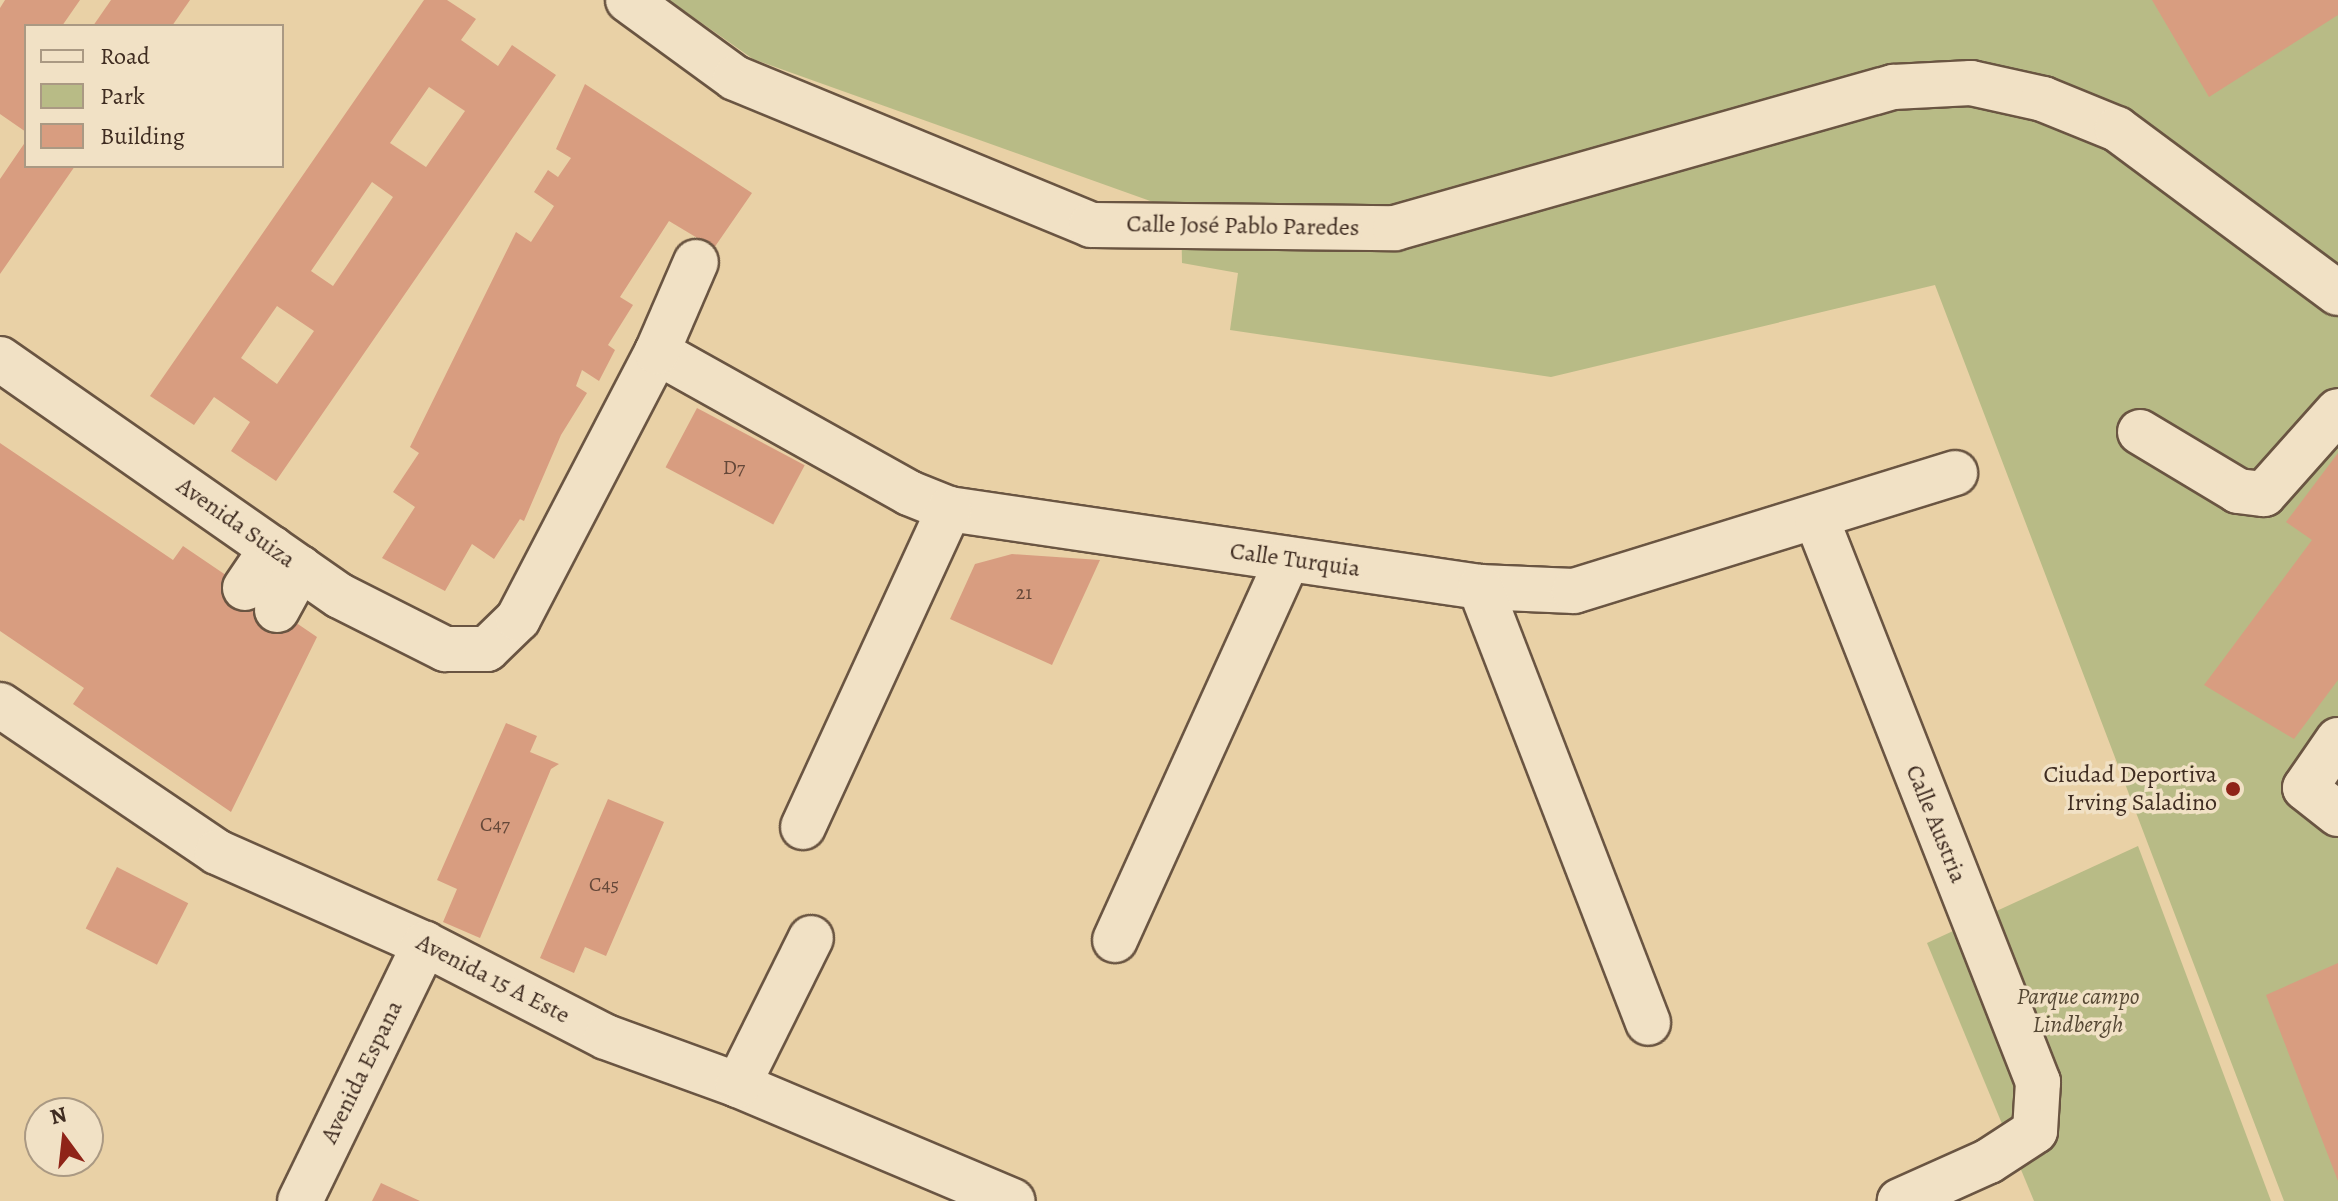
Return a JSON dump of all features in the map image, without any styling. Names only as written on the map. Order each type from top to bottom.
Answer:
[{"type":"street","name":"Calle José Pablo Paredes","points":[[628,0],[735,78],[1091,225],[1395,228],[1893,87],[1971,83],[2043,99],[2117,129],[2338,293]]},
{"type":"street","points":[[657,352],[696,262]]},
{"type":"street","name":"Calle Turquia","points":[[657,352],[909,493],[949,509],[1480,587],[1574,591],[1817,520],[1955,473]]},
{"type":"street","name":"Avenida Suiza","points":[[0,359],[286,558],[445,649],[487,649],[518,619],[657,352]]},
{"type":"street","points":[[2140,432],[2238,491],[2264,494],[2338,411]]},
{"type":"street","points":[[803,827],[949,509]]},
{"type":"street","name":"Calle Austria","points":[[1817,520],[2038,1082],[2035,1131],[1989,1161],[1900,1201]]},
{"type":"street","points":[[261,599],[286,558]]},
{"type":"street","points":[[1115,940],[1288,559]]},
{"type":"street","points":[[1480,587],[1648,1023]]},
{"type":"street","name":"Avenida 15 A Este","points":[[0,705],[217,852],[425,944],[606,1037],[738,1085],[1013,1201]]},
{"type":"street","points":[[2338,740],[2305,788],[2338,814]]},
{"type":"street","points":[[738,1085],[811,938]]},
{"type":"street","name":"Avenida Espana","points":[[300,1201],[425,944]]},
{"type":"green space","name":"Ciudad Deportiva Irving Saladino","points":[[669,0],[2338,0],[2338,1201],[2284,1201],[1935,285],[1551,377],[1230,330],[1238,273],[1182,263],[1181,212],[753,59]]},
{"type":"green space","name":"Parque campo Lindbergh","points":[[2138,846],[2271,1201],[2034,1201],[1927,943]]},
{"type":"building","points":[[5,0],[80,0],[63,24],[24,24],[24,131],[0,114],[0,8]]},
{"type":"building","points":[[111,0],[190,0],[173,24],[94,24]]},
{"type":"building","points":[[424,0],[447,0],[476,19],[461,40],[498,66],[512,45],[556,75],[276,481],[231,451],[250,422],[214,397],[194,425],[150,396]],"holes":[[[429,87],[465,111],[426,167],[390,143]],[[372,182],[393,197],[333,286],[311,271]],[[277,306],[314,331],[277,384],[241,358]]]},
{"type":"building","points":[[2152,0],[2338,0],[2338,15],[2209,97]]},
{"type":"building","points":[[585,84],[752,193],[714,248],[669,221],[620,297],[633,305],[608,345],[615,350],[599,381],[582,370],[576,386],[587,393],[561,435],[524,521],[520,519],[494,559],[472,544],[445,591],[382,558],[415,507],[393,492],[419,453],[410,447],[516,232],[531,242],[554,206],[534,192],[548,170],[558,177],[571,158],[556,149]]},
{"type":"building","points":[[24,144],[24,168],[74,168],[0,274],[0,179]]},
{"type":"building","points":[[697,408],[805,465],[773,524],[666,467]]},
{"type":"building","points":[[0,443],[173,560],[183,546],[317,637],[231,812],[73,704],[84,688],[0,631]]},
{"type":"building","points":[[2338,453],[2338,680],[2294,739],[2204,685],[2312,540],[2286,522]]},
{"type":"building","points":[[1012,554],[1100,560],[1052,665],[950,619],[975,564]]},
{"type":"building","points":[[506,723],[537,736],[530,752],[559,764],[551,769],[480,938],[443,922],[457,889],[437,880]]},
{"type":"building","points":[[608,799],[664,822],[606,956],[585,947],[574,973],[540,958]]},
{"type":"building","points":[[117,867],[188,903],[157,965],[86,928]]},
{"type":"building","points":[[2338,963],[2338,1181],[2266,995]]},
{"type":"building","points":[[381,1183],[420,1201],[372,1201]]},
{"type":"place","name":"Ciudad Deportiva Irving Saladino","points":[[2233,789]]}]
